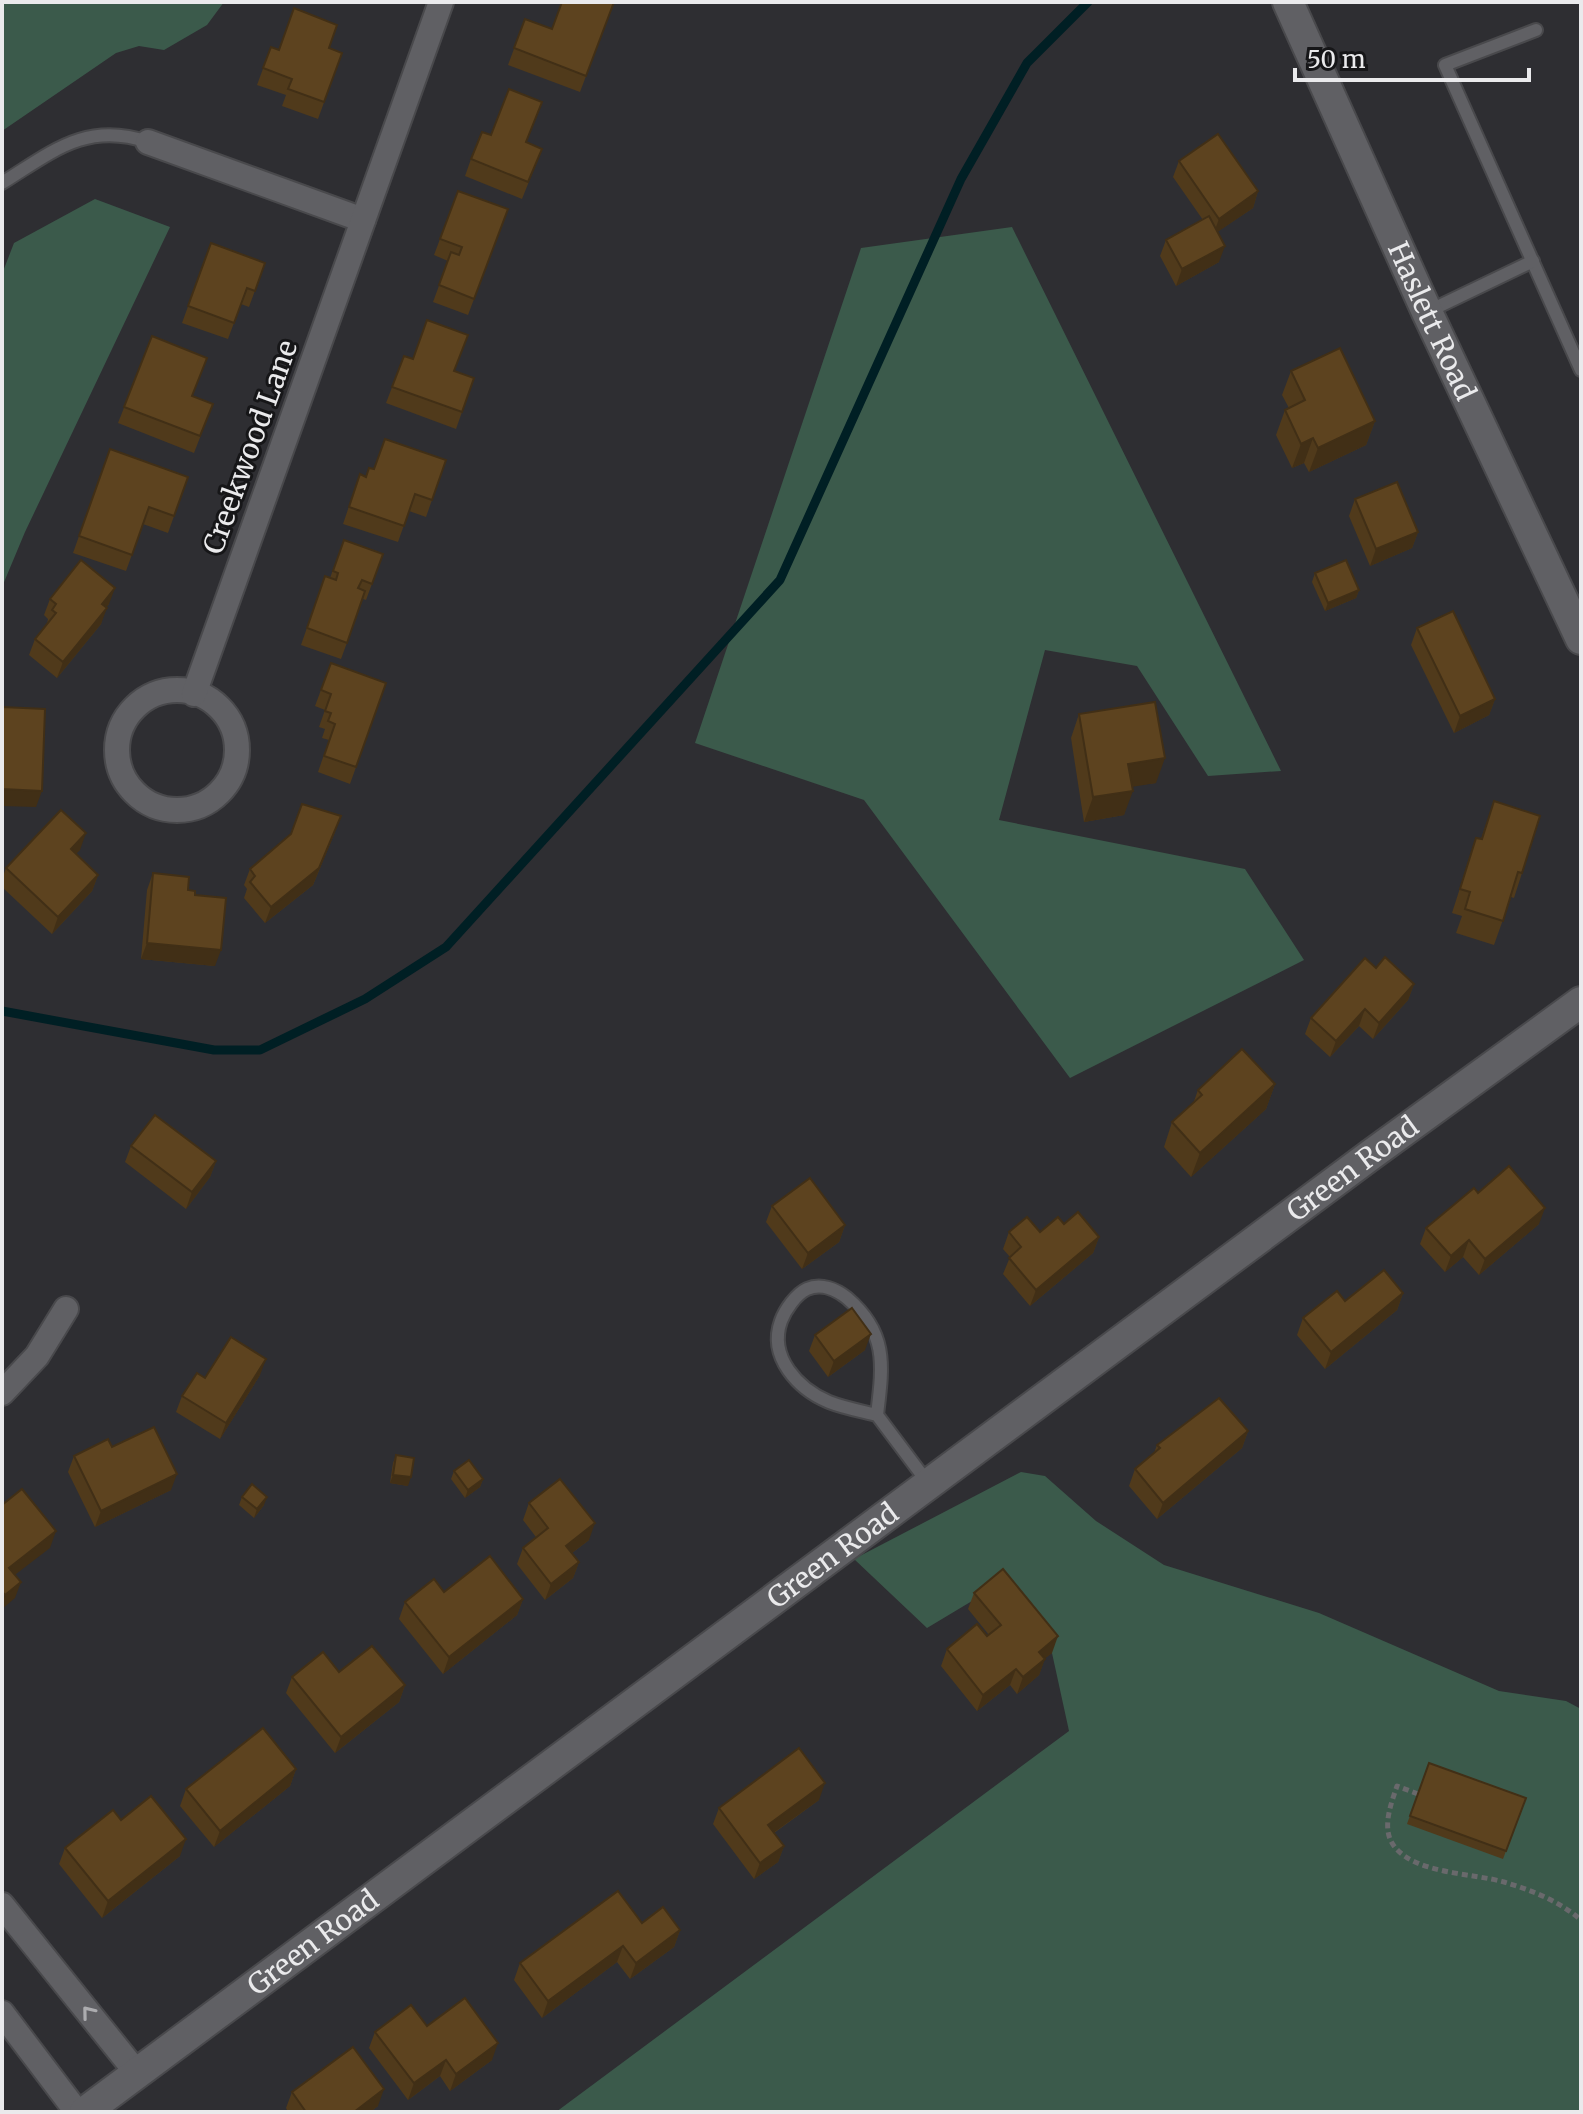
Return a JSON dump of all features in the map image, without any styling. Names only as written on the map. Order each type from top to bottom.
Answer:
[{"type":"street","name":"Creekwood Lane","points":[[194,694],[441,2]]},
{"type":"street","name":"Haslett Road","points":[[1288,2],[1427,312],[1581,639]]},
{"type":"street","points":[[148,142],[363,220]]},
{"type":"street","points":[[170,691],[194,694],[218,707],[229,720],[237,752],[234,770],[226,785],[208,802],[184,810],[166,810],[136,795],[125,781],[118,757],[120,732],[127,716],[154,695],[170,691]]},
{"type":"street","name":"Green Road","points":[[85,2112],[1372,1154],[1581,1002]]},
{"type":"street","points":[[2,1393],[37,1356],[66,1309]]},
{"type":"street","points":[[2,1905],[137,2073]]},
{"type":"street","points":[[2,2013],[77,2112]]},
{"type":"lane","points":[[1536,30],[1445,65],[1581,370]]},
{"type":"lane","points":[[2,183],[69,142],[83,137],[114,134],[148,142]]},
{"type":"lane","points":[[1427,312],[1533,261]]},
{"type":"lane","points":[[877,1415],[882,1374],[881,1355],[873,1327],[865,1314],[841,1293],[822,1286],[806,1289],[783,1314],[778,1329],[777,1346],[783,1362],[803,1385],[828,1402],[877,1415],[930,1486]]},
{"type":"path","points":[[1418,1794],[1397,1786],[1387,1826],[1393,1845],[1407,1856],[1434,1868],[1503,1882],[1530,1891],[1562,1905],[1581,1920]]},
{"type":"green space","points":[[2,2],[224,2],[207,25],[164,50],[139,46],[116,53],[2,131]]},
{"type":"green space","points":[[95,199],[170,227],[25,532],[2,587],[2,274],[14,243]]},
{"type":"green space","points":[[1012,227],[1281,771],[1208,776],[1137,666],[1045,650],[999,820],[1245,869],[1304,960],[1070,1078],[864,800],[695,743],[861,248]]},
{"type":"green space","points":[[1021,1472],[1045,1476],[1096,1521],[1164,1565],[1319,1613],[1499,1691],[1566,1701],[1581,1709],[1581,2112],[556,2112],[1069,1731],[1052,1653],[997,1586],[927,1628],[854,1559]]},
{"type":"building","points":[[562,2],[614,2],[586,76],[514,48],[525,19],[552,29]]},
{"type":"building","points":[[294,8],[337,25],[329,48],[342,53],[324,102],[288,89],[292,79],[263,68],[271,47],[279,50]]},
{"type":"building","points":[[509,89],[542,102],[526,142],[542,149],[528,182],[471,159],[482,132],[491,135]]},
{"type":"building","points":[[1218,134],[1258,191],[1219,219],[1179,161]]},
{"type":"building","points":[[458,191],[508,209],[474,299],[439,285],[451,252],[459,255],[462,247],[440,239]]},
{"type":"building","points":[[1209,216],[1225,246],[1182,269],[1166,240]]},
{"type":"building","points":[[211,243],[265,263],[255,291],[247,288],[234,323],[188,306]]},
{"type":"building","points":[[427,320],[468,335],[454,371],[474,378],[462,412],[392,387],[404,356],[413,359]]},
{"type":"building","points":[[152,336],[207,358],[192,396],[213,404],[200,436],[124,407]]},
{"type":"building","points":[[1340,348],[1375,421],[1318,448],[1313,438],[1301,444],[1285,410],[1305,400],[1291,371]]},
{"type":"building","points":[[385,439],[446,460],[432,500],[415,494],[404,526],[349,507],[360,474],[366,477],[369,468],[374,469]]},
{"type":"building","points":[[110,449],[188,477],[174,516],[149,507],[132,555],[79,536]]},
{"type":"building","points":[[1397,482],[1418,532],[1376,549],[1355,499]]},
{"type":"building","points":[[344,540],[383,554],[372,584],[362,580],[358,588],[365,591],[347,643],[307,628],[325,576],[336,580],[338,573],[333,571]]},
{"type":"building","points":[[81,560],[115,588],[102,604],[107,608],[63,662],[35,639],[56,613],[52,610],[56,604],[50,599]]},
{"type":"building","points":[[1346,560],[1359,590],[1328,603],[1315,573]]},
{"type":"building","points":[[1453,611],[1495,699],[1460,716],[1417,628]]},
{"type":"building","points":[[331,663],[386,683],[356,767],[324,756],[335,724],[328,721],[331,713],[325,711],[331,694],[321,690]]},
{"type":"building","points":[[1155,702],[1165,758],[1128,764],[1133,791],[1093,797],[1079,714]]},
{"type":"building","points":[[2,707],[45,709],[42,791],[2,789]]},
{"type":"building","points":[[1494,801],[1540,816],[1503,921],[1465,909],[1470,892],[1460,889],[1476,838],[1482,839]]},
{"type":"building","points":[[302,804],[341,816],[319,868],[271,907],[250,882],[255,876],[250,869],[291,834]]},
{"type":"building","points":[[61,810],[86,833],[71,849],[98,875],[58,917],[6,868]]},
{"type":"building","points":[[153,873],[189,877],[188,890],[195,891],[195,895],[226,898],[221,950],[147,943]]},
{"type":"building","points":[[1385,957],[1414,984],[1379,1023],[1365,1009],[1336,1041],[1311,1018],[1365,958],[1376,968]]},
{"type":"building","points":[[1242,1049],[1275,1084],[1200,1153],[1172,1122],[1202,1095],[1198,1090]]},
{"type":"building","points":[[155,1115],[216,1161],[192,1192],[131,1146]]},
{"type":"building","points":[[1509,1166],[1545,1208],[1485,1259],[1469,1240],[1451,1256],[1426,1228],[1474,1188],[1478,1193]]},
{"type":"building","points":[[810,1178],[845,1225],[808,1253],[772,1206]]},
{"type":"building","points":[[1078,1212],[1099,1237],[1036,1290],[1009,1258],[1021,1247],[1009,1232],[1027,1217],[1040,1232],[1058,1217],[1064,1224]]},
{"type":"building","points":[[1384,1270],[1403,1293],[1331,1352],[1303,1318],[1337,1291],[1345,1301]]},
{"type":"building","points":[[852,1308],[871,1334],[834,1361],[815,1335]]},
{"type":"building","points":[[231,1337],[266,1359],[226,1423],[182,1396],[197,1373],[205,1378]]},
{"type":"building","points":[[1219,1398],[1248,1431],[1163,1503],[1135,1469],[1160,1448],[1157,1445]]},
{"type":"building","points":[[154,1427],[177,1474],[101,1511],[74,1456],[108,1439],[112,1447]]},
{"type":"building","points":[[396,1455],[414,1458],[411,1477],[393,1475]]},
{"type":"building","points":[[469,1460],[483,1479],[468,1490],[454,1471]]},
{"type":"building","points":[[560,1479],[595,1523],[566,1546],[579,1562],[551,1584],[523,1548],[548,1528],[529,1503]]},
{"type":"building","points":[[252,1484],[267,1497],[257,1509],[242,1497]]},
{"type":"building","points":[[22,1489],[56,1531],[9,1568],[21,1582],[5,1595],[2,1591],[2,1505]]},
{"type":"building","points":[[490,1556],[523,1599],[449,1657],[405,1602],[434,1579],[444,1592]]},
{"type":"building","points":[[1003,1569],[1058,1636],[1039,1652],[1045,1659],[1023,1677],[1016,1669],[983,1695],[947,1649],[977,1624],[987,1636],[1001,1625],[974,1593]]},
{"type":"building","points":[[372,1646],[405,1685],[341,1737],[292,1677],[323,1652],[339,1672]]},
{"type":"building","points":[[263,1728],[296,1769],[220,1831],[186,1789]]},
{"type":"building","points":[[799,1748],[825,1783],[768,1825],[784,1846],[760,1863],[719,1808]]},
{"type":"building","points":[[1429,1763],[1526,1798],[1506,1851],[1410,1816]]},
{"type":"building","points":[[151,1796],[186,1839],[108,1901],[65,1848],[113,1810],[121,1820]]},
{"type":"building","points":[[618,1891],[642,1923],[663,1907],[680,1930],[636,1963],[623,1946],[548,2001],[520,1963]]},
{"type":"building","points":[[465,1998],[498,2043],[456,2074],[446,2060],[414,2083],[375,2032],[411,2005],[427,2026]]},
{"type":"building","points":[[353,2047],[384,2089],[354,2112],[306,2112],[292,2092]]},
{"type":"waterway","points":[[2,1011],[214,1050],[260,1050],[365,999],[446,947],[780,580],[961,179],[1027,63],[1088,2]]}]
